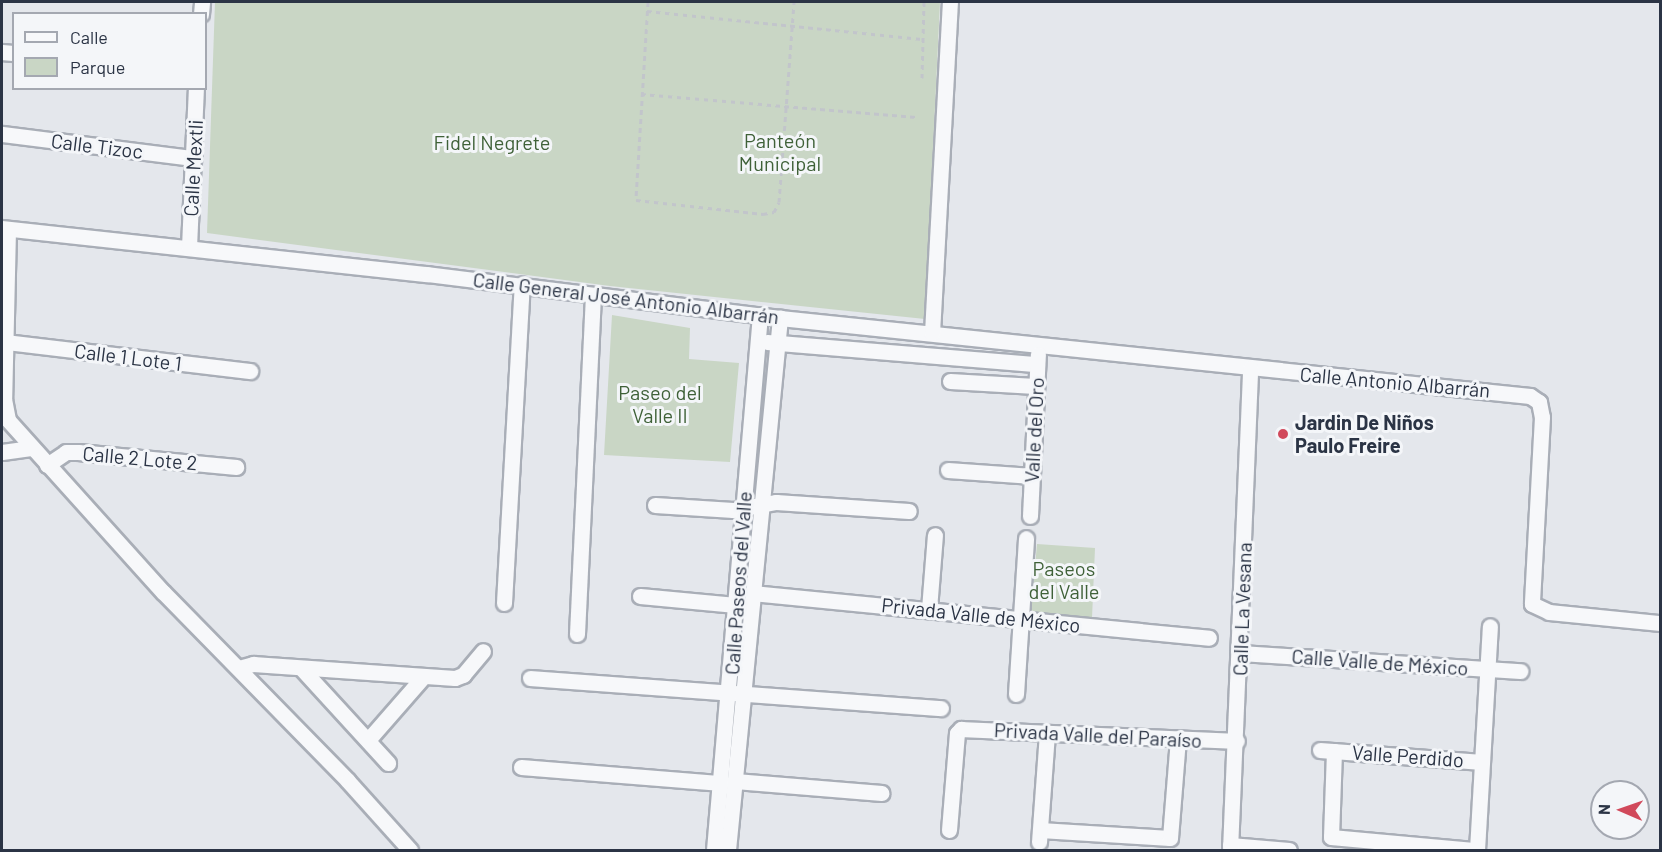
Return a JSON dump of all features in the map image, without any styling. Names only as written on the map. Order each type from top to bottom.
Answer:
[{"type":"street","points":[[932,333],[950,2]]},
{"type":"street","name":"Calle Mextli","points":[[189,248],[196,90]]},
{"type":"street","name":"Calle Tizoc","points":[[2,135],[193,158]]},
{"type":"street","points":[[5,228],[5,412],[46,465],[163,592],[239,668],[410,850]]},
{"type":"street","name":"Calle General José Antonio Albarrán","points":[[5,228],[522,285],[780,318],[1250,368]]},
{"type":"street","points":[[504,603],[522,285]]},
{"type":"street","points":[[577,634],[593,295]]},
{"type":"street","name":"Calle Paseos del Valle","points":[[736,693],[736,605],[760,315]]},
{"type":"street","name":"Calle Paseos del Valle","points":[[728,850],[728,782],[736,693],[752,593],[780,318]]},
{"type":"street","name":"Calle 1 Lote 1","points":[[6,342],[250,371]]},
{"type":"street","points":[[758,342],[1037,364]]},
{"type":"street","name":"Valle del Oro","points":[[1030,516],[1035,386],[1039,345]]},
{"type":"street","name":"Calle Antonio Albarrán","points":[[1250,368],[1516,393],[1539,402],[1542,417],[1531,598],[1538,609],[1660,623]]},
{"type":"street","name":"Calle La Vesana","points":[[1230,848],[1237,741],[1250,368]]},
{"type":"street","points":[[950,381],[1035,386]]},
{"type":"street","points":[[2,452],[32,448]]},
{"type":"street","name":"Calle 2 Lote 2","points":[[46,465],[63,454],[78,452],[236,467]]},
{"type":"street","points":[[948,470],[1032,476]]},
{"type":"street","points":[[656,506],[743,508],[760,504],[909,511]]},
{"type":"street","points":[[929,609],[935,535]]},
{"type":"street","points":[[1016,694],[1026,538]]},
{"type":"street","name":"Privada Valle de México","points":[[752,593],[1209,638]]},
{"type":"street","points":[[640,596],[736,605]]},
{"type":"street","points":[[1475,850],[1490,626]]},
{"type":"street","points":[[239,668],[253,664],[423,677],[463,675],[483,651]]},
{"type":"street","name":"Calle Valle de México","points":[[1240,653],[1520,671]]},
{"type":"street","points":[[301,668],[388,763]]},
{"type":"street","points":[[369,740],[423,677]]},
{"type":"street","points":[[530,678],[941,708]]},
{"type":"street","name":"Privada Valle del Paraíso","points":[[949,830],[959,730],[1237,741]]},
{"type":"street","points":[[1047,734],[1040,836],[1170,838],[1178,738]]},
{"type":"street","name":"Valle Perdido","points":[[1475,850],[1331,837],[1327,751],[1482,762]]},
{"type":"street","points":[[521,767],[882,793]]},
{"type":"street","name":"Calle Paseos del Valle","points":[[714,850],[728,782]]},
{"type":"street","points":[[1230,848],[1289,850]]},
{"type":"path","points":[[648,2],[634,188],[639,203],[763,214],[774,212],[779,202],[794,2]]},
{"type":"path","points":[[922,78],[924,2]]},
{"type":"path","points":[[647,11],[922,39]]},
{"type":"path","points":[[641,94],[916,117]]},
{"type":"green space","points":[[215,2],[940,2],[925,319],[610,286],[207,233]]},
{"type":"green space","name":"Paseo del Valle II","points":[[612,315],[690,328],[689,359],[739,363],[730,462],[604,455]]},
{"type":"green space","name":"Paseos del Valle","points":[[1037,544],[1095,548],[1092,618],[1031,612]]},
{"type":"place","name":"Jardin De Niños Paulo Freire","points":[[1283,434]]},
{"type":"park label","name":"Fidel Negrete","points":[[492,142]]},
{"type":"park label","name":"Panteón Municipal","points":[[780,152]]}]
